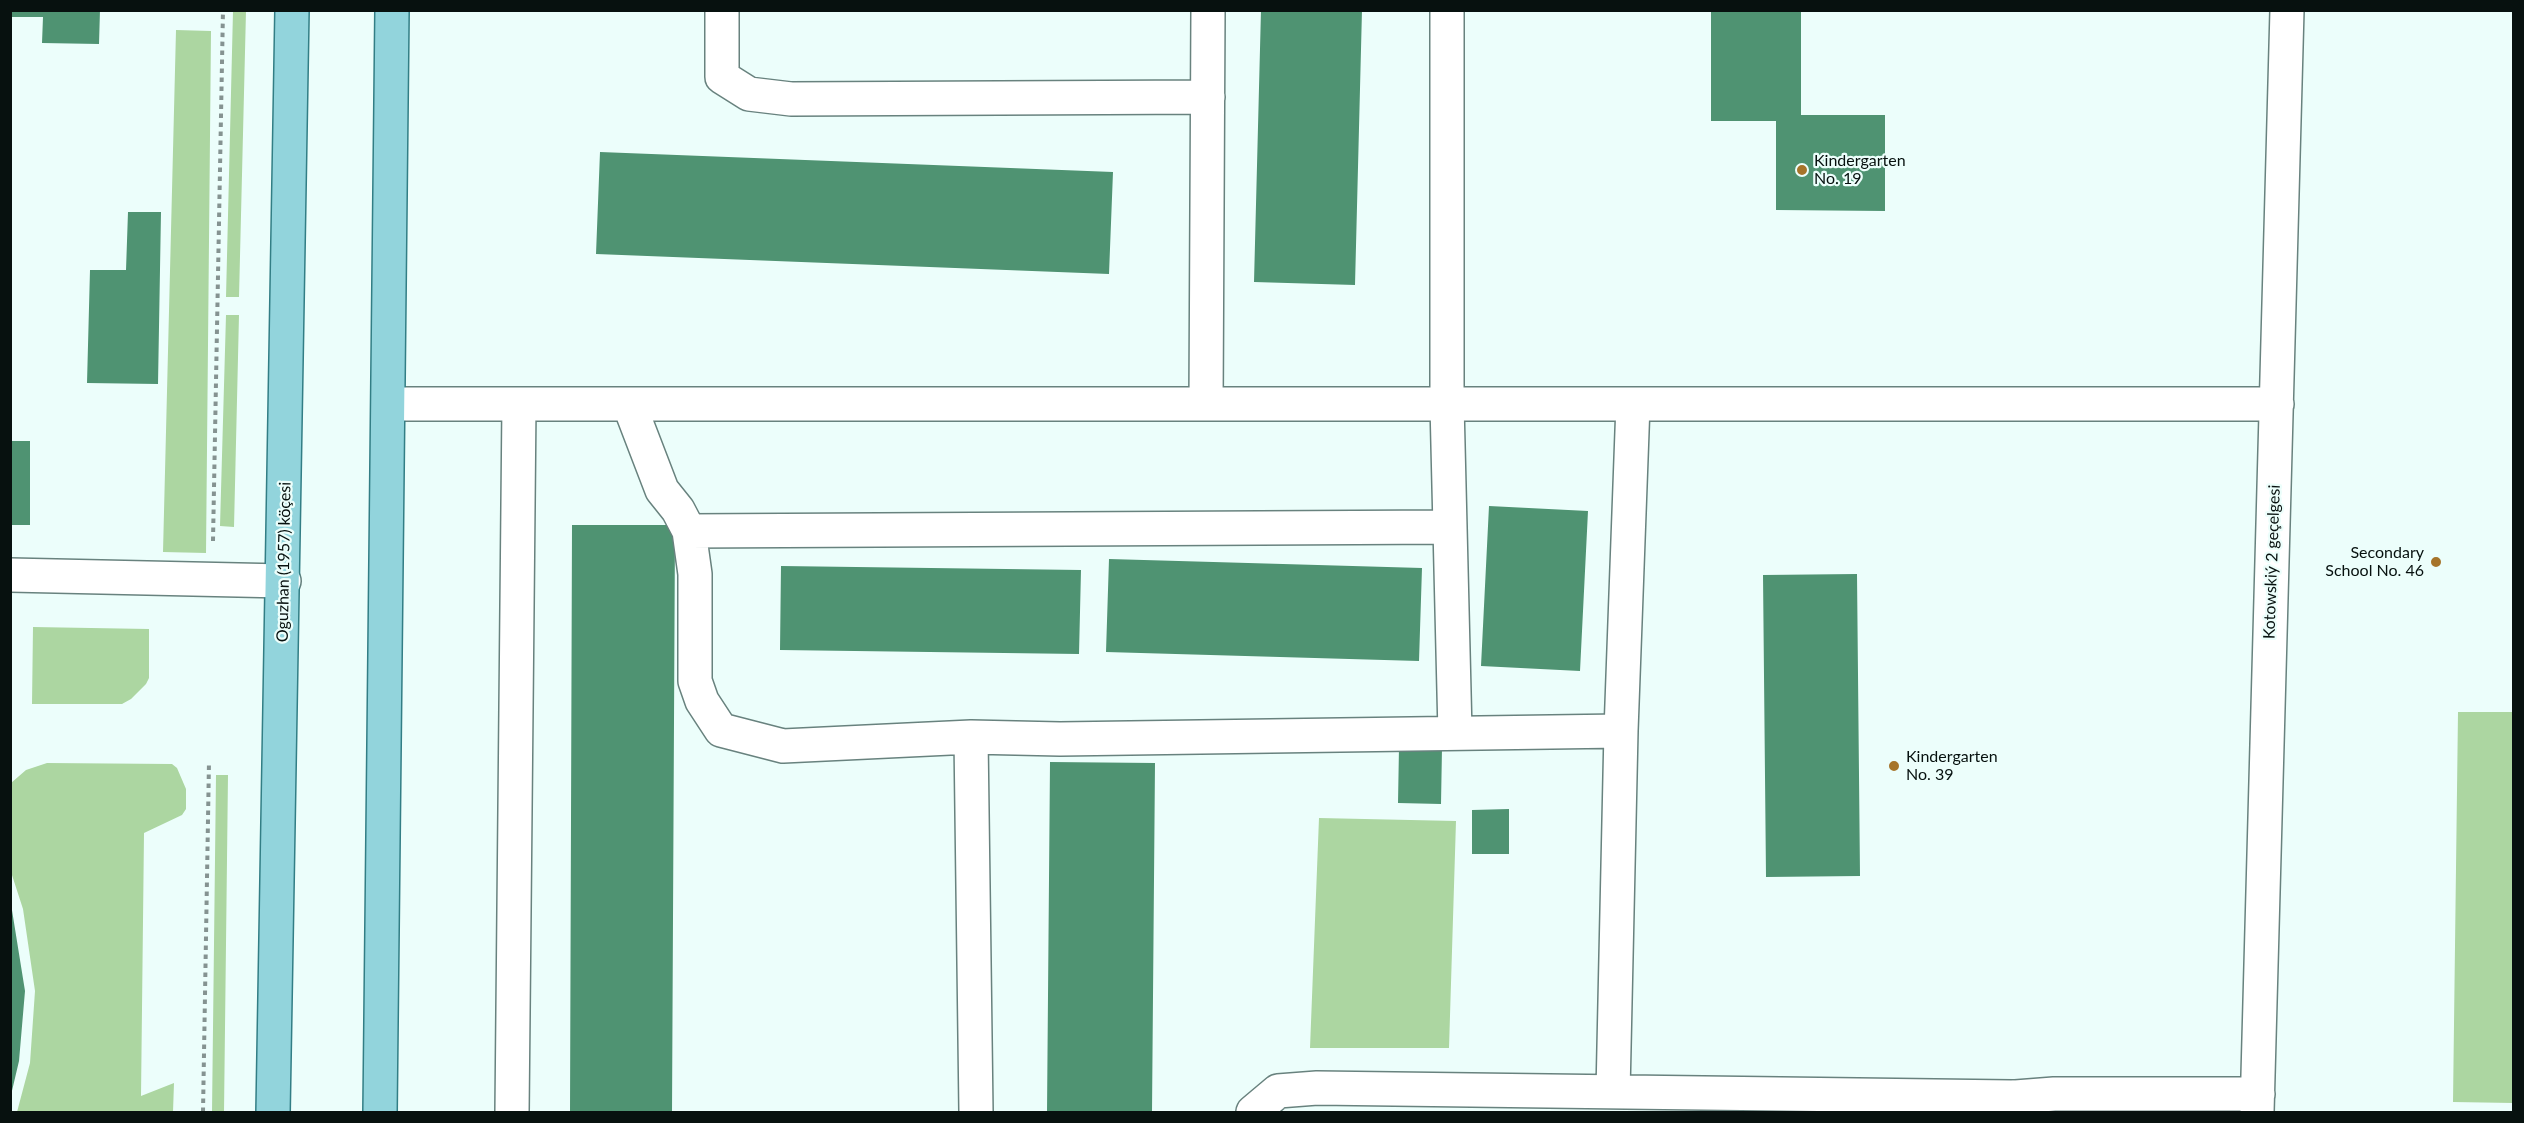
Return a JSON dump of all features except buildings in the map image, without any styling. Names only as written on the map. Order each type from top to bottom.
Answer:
[{"type":"main road","name":"Oguzhan (1957) köçesi","points":[[273,1113],[284,581],[292,10]]},
{"type":"main road","points":[[380,1113],[392,10]]},
{"type":"street","points":[[722,10],[722,77],[749,94],[791,99],[1208,97]]},
{"type":"street","points":[[1206,404],[1208,10]]},
{"type":"street","points":[[1447,10],[1447,404],[1455,733]]},
{"type":"street","name":"Kotowskiý 2 geçelgesi","points":[[2258,1103],[2287,10]]},
{"type":"street","points":[[389,404],[2277,404]]},
{"type":"street","points":[[512,1113],[519,404]]},
{"type":"street","points":[[629,404],[662,490],[678,510],[689,531],[695,574],[695,681],[702,701],[721,730],[783,746],[971,737],[1060,739],[1621,731]]},
{"type":"street","points":[[1613,1092],[1621,731],[1633,404]]},
{"type":"street","points":[[689,531],[1450,527]]},
{"type":"street","points":[[10,576],[284,581]]},
{"type":"street","points":[[971,737],[976,1113]]},
{"type":"street","points":[[1253,1113],[1278,1091],[1317,1088],[2012,1097]]},
{"type":"street","points":[[1936,1113],[1967,1100],[2054,1094],[2258,1103]]},
{"type":"path","points":[[213,547],[223,10]]},
{"type":"path","points":[[203,1113],[210,761]]},
{"type":"green space","points":[[233,11],[246,11],[239,297],[226,297]]},
{"type":"green space","points":[[176,30],[211,31],[206,553],[163,552]]},
{"type":"green space","points":[[226,315],[239,315],[234,527],[220,526]]},
{"type":"green space","points":[[33,627],[149,629],[149,678],[131,699],[122,704],[32,704]]},
{"type":"green space","points":[[2458,712],[2513,712],[2513,1103],[2453,1102]]},
{"type":"green space","points":[[47,763],[172,764],[177,768],[186,789],[186,809],[182,815],[144,833],[141,1096],[174,1083],[173,1112],[17,1112],[30,1063],[35,991],[23,909],[11,872],[11,783],[26,770]]},
{"type":"green space","points":[[216,775],[228,775],[224,1112],[212,1112]]},
{"type":"green space","points":[[1319,818],[1456,821],[1449,1048],[1310,1048]]},
{"type":"place","name":"Kindergarten No. 19","points":[[1802,170]]},
{"type":"place","name":"Secondary School No. 46","points":[[2436,562]]},
{"type":"place","name":"Kindergarten No. 39","points":[[1894,766]]}]
